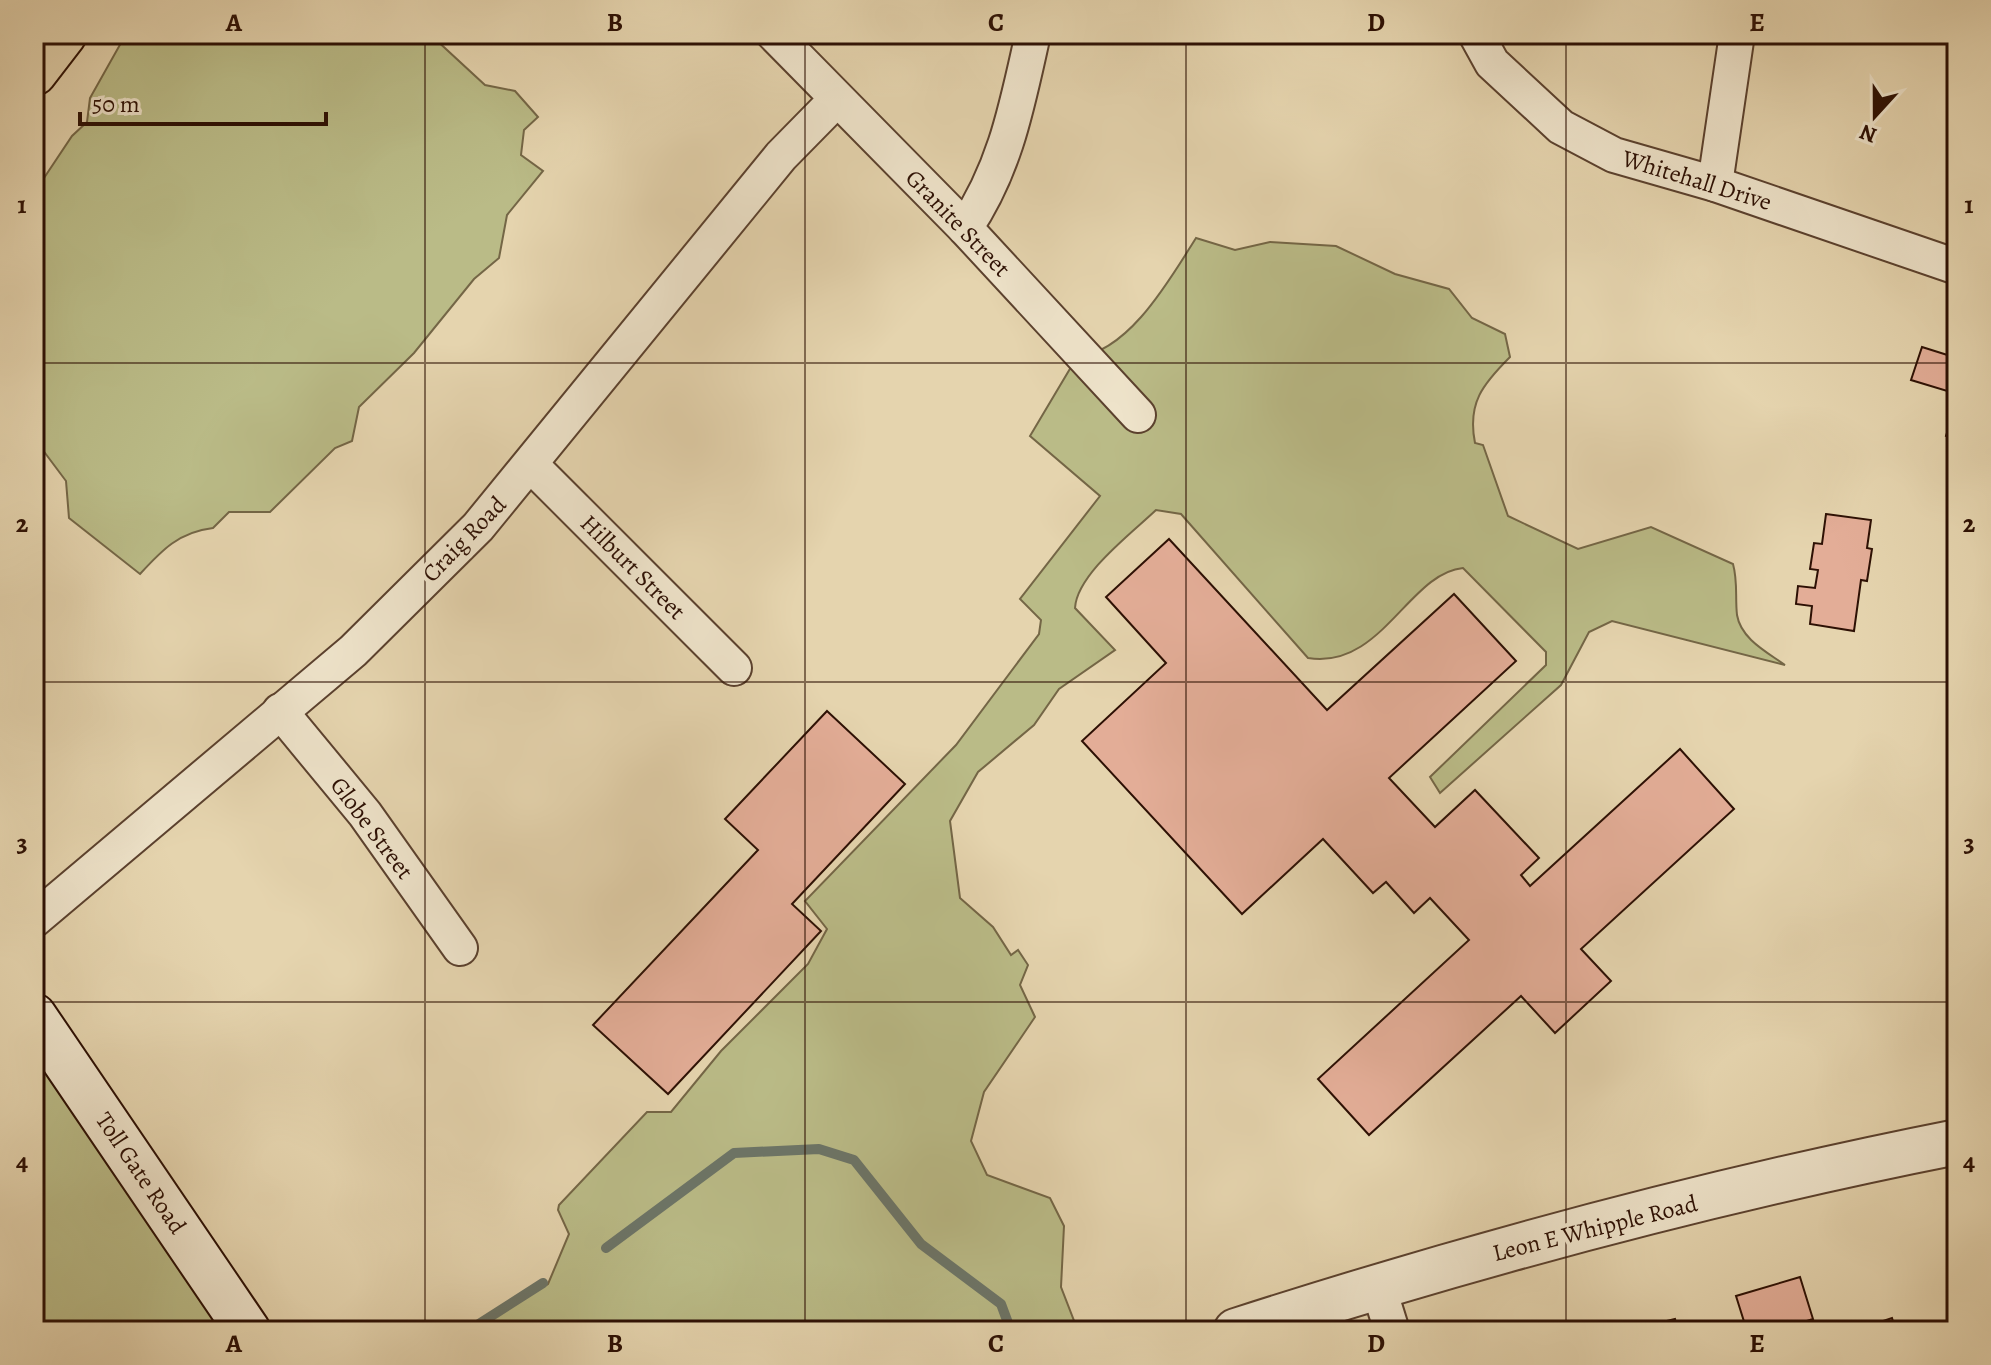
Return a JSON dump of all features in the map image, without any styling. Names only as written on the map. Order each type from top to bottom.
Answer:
[{"type":"highway","points":[[34,73],[64,34]]},
{"type":"street","name":"Granite Street","points":[[774,34],[965,228],[1138,415]]},
{"type":"street","points":[[965,228],[988,192],[1013,120],[1033,34]]},
{"type":"street","name":"Whitehall Drive","points":[[1476,34],[1492,63],[1561,127],[1614,155],[1715,184],[1957,267]]},
{"type":"street","points":[[1715,184],[1737,34]]},
{"type":"street","name":"Craig Road","points":[[34,920],[179,801],[353,651],[478,527],[532,466],[762,180],[836,100]]},
{"type":"street","name":"Hilburt Street","points":[[532,466],[734,668]]},
{"type":"street","name":"Globe Street","points":[[280,711],[365,814],[460,948]]},
{"type":"street","name":"Toll Gate Road","points":[[34,1016],[248,1331]]},
{"type":"street","name":"Leon E Whipple Road","points":[[1236,1331],[1378,1286],[1844,1164],[1957,1142]]},
{"type":"street","points":[[1378,1286],[1392,1331]]},
{"type":"green space","points":[[126,34],[418,34],[434,38],[485,85],[515,91],[538,117],[524,130],[521,155],[543,171],[507,215],[499,258],[474,279],[414,353],[359,407],[352,441],[335,448],[270,512],[229,512],[213,528],[190,534],[172,544],[140,574],[69,518],[66,481],[39,445],[34,445],[34,193],[72,136],[87,122],[90,98]]},
{"type":"green space","points":[[1196,238],[1235,250],[1270,242],[1336,246],[1395,274],[1449,289],[1472,318],[1505,334],[1510,357],[1479,395],[1473,429],[1475,443],[1483,445],[1508,516],[1578,549],[1651,527],[1733,564],[1739,624],[1756,644],[1785,665],[1612,621],[1589,632],[1561,685],[1440,793],[1430,777],[1546,665],[1546,652],[1463,568],[1444,574],[1426,586],[1375,636],[1355,650],[1333,658],[1308,658],[1181,514],[1156,510],[1095,568],[1078,595],[1075,608],[1115,650],[1059,689],[1034,725],[978,772],[950,821],[960,898],[993,927],[1011,955],[1018,950],[1028,965],[1020,985],[1035,1017],[984,1092],[971,1141],[987,1175],[1050,1198],[1064,1226],[1061,1287],[1078,1331],[467,1331],[548,1284],[569,1234],[558,1210],[559,1205],[647,1112],[671,1112],[721,1051],[808,964],[827,929],[805,901],[956,745],[1039,634],[1041,620],[1020,599],[1100,496],[1030,436],[1077,357],[1096,352],[1131,328],[1161,292]]},
{"type":"green space","points":[[34,1022],[244,1331],[34,1331]]},
{"type":"building","points":[[1922,347],[1957,358],[1957,394],[1911,380]]},
{"type":"building","points":[[1957,402],[1957,440],[1946,436]]},
{"type":"building","points":[[1826,514],[1871,520],[1867,548],[1872,549],[1867,581],[1861,580],[1854,631],[1810,624],[1812,606],[1796,604],[1798,586],[1815,588],[1818,570],[1810,569],[1814,543],[1822,544]]},
{"type":"building","points":[[1169,539],[1327,710],[1454,594],[1516,661],[1389,778],[1435,827],[1475,790],[1539,858],[1521,875],[1530,886],[1680,749],[1734,809],[1581,949],[1611,981],[1555,1033],[1521,996],[1369,1135],[1318,1079],[1469,940],[1430,898],[1414,913],[1386,882],[1373,893],[1323,839],[1242,914],[1082,741],[1166,663],[1106,597]]},
{"type":"building","points":[[827,711],[905,784],[792,904],[821,931],[668,1094],[593,1025],[758,850],[725,819]]},
{"type":"building","points":[[1800,1277],[1813,1319],[1775,1331],[1747,1331],[1736,1296]]},
{"type":"building","points":[[1892,1318],[1896,1331],[1853,1331]]},
{"type":"building","points":[[1675,1319],[1678,1331],[1625,1331]]},
{"type":"waterway","points":[[606,1248],[734,1153],[819,1149],[854,1160],[921,1244],[1001,1304],[1011,1331]]},
{"type":"waterway","points":[[468,1331],[543,1283]]},
{"type":"waterway","points":[[34,1325],[40,1331]]}]
